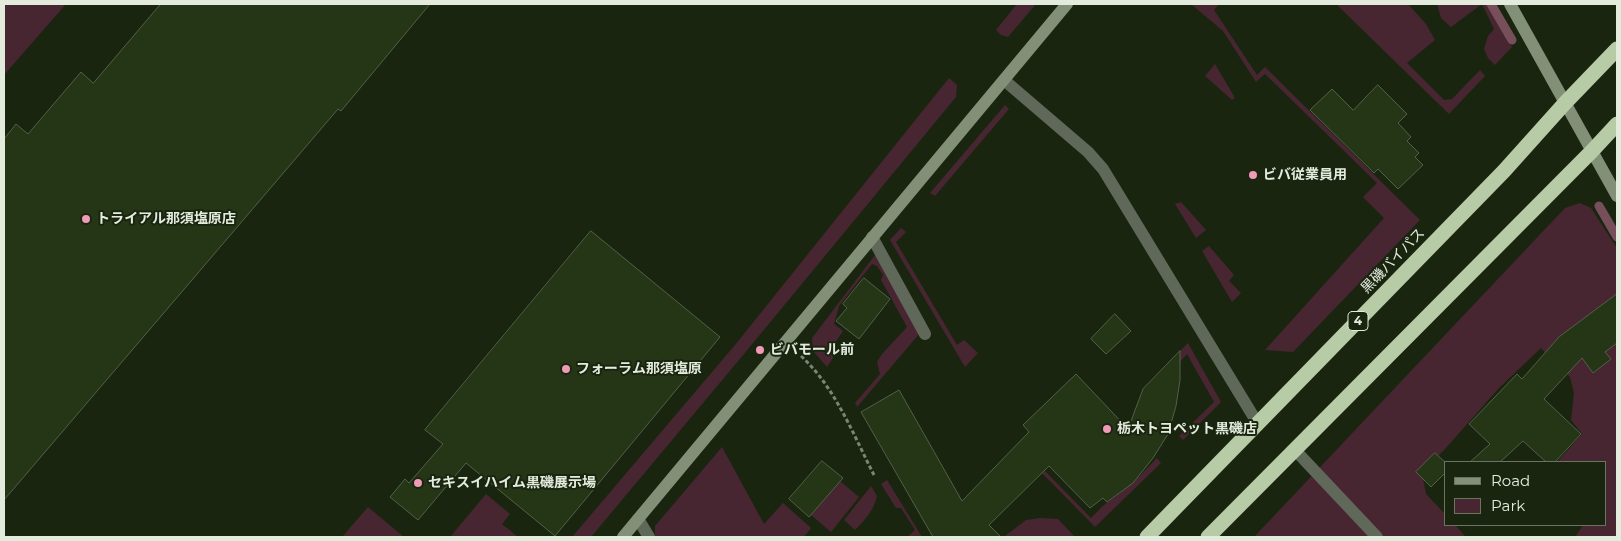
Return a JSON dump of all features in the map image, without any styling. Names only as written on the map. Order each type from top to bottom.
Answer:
[{"type":"highway","name":"黒磯バイパス","points":[[1147,537],[1504,171],[1617,49]]},
{"type":"highway","points":[[1208,537],[1617,124]]},
{"type":"street","points":[[623,537],[1067,4]]},
{"type":"street","points":[[1510,4],[1617,196]]},
{"type":"street","points":[[1004,80],[1088,152],[1103,169],[1258,424]]},
{"type":"street","points":[[872,237],[925,334]]},
{"type":"street","points":[[1295,450],[1377,537]]},
{"type":"street","points":[[638,519],[648,537]]},
{"type":"path","points":[[786,342],[814,367],[834,396],[874,475]]},
{"type":"green space","points":[[4,4],[66,4],[4,75]]},
{"type":"green space","points":[[1017,4],[1036,4],[1008,37],[1001,35],[996,30]]},
{"type":"green space","points":[[1191,4],[1219,4],[1214,10],[1257,75],[1265,67],[1420,220],[1293,352],[1265,350],[1384,218],[1363,197],[1377,183],[1265,74],[1256,82],[1223,31]]},
{"type":"green space","points":[[1336,4],[1408,4],[1426,24],[1435,40],[1407,63],[1444,100],[1452,99],[1480,70],[1485,76],[1449,114]]},
{"type":"green space","points":[[1437,4],[1482,4],[1451,27],[1441,18]]},
{"type":"green space","points":[[1482,4],[1488,4],[1512,47],[1495,65],[1488,58],[1484,49],[1488,36],[1494,29]]},
{"type":"green space","points":[[1215,64],[1235,98],[1232,100],[1205,76]]},
{"type":"green space","points":[[949,78],[957,85],[956,97],[591,537],[572,537],[735,345]]},
{"type":"green space","points":[[1005,105],[1009,109],[935,196],[930,193]]},
{"type":"green space","points":[[1181,202],[1206,230],[1196,238],[1175,204]]},
{"type":"green space","points":[[1580,203],[1591,208],[1617,248],[1617,537],[1575,537],[1582,526],[1606,526],[1606,461],[1558,461],[1582,434],[1571,420],[1574,393],[1570,377],[1541,348],[1499,388],[1422,473],[1426,494],[1444,513],[1444,526],[1456,526],[1466,537],[1254,537],[1565,208]]},
{"type":"green space","points":[[901,228],[906,232],[896,242],[957,345],[964,340],[978,353],[965,367],[890,240]]},
{"type":"green space","points":[[1209,246],[1234,275],[1229,281],[1241,293],[1232,302],[1202,251]]},
{"type":"green space","points":[[875,255],[920,333],[857,407],[855,403],[880,374],[877,362],[882,354],[907,327],[881,280],[883,275],[877,266],[872,264],[839,306],[834,324],[843,331],[833,346],[833,358],[827,367],[813,351],[812,338]]},
{"type":"green space","points":[[1188,343],[1221,402],[1183,440],[1179,436],[1214,402],[1187,354],[1180,362],[1177,354]]},
{"type":"green space","points":[[722,447],[764,524],[783,503],[811,528],[804,537],[655,537],[655,526]]},
{"type":"green space","points":[[1157,458],[1161,463],[1095,527],[1041,472],[1044,470],[1091,518],[1104,505],[1133,483]]},
{"type":"green space","points":[[887,480],[922,537],[907,537],[915,530],[901,508],[896,508],[881,484]]},
{"type":"green space","points":[[840,481],[859,497],[831,532],[811,515]]},
{"type":"green space","points":[[871,486],[877,496],[876,501],[869,514],[855,530],[844,520]]},
{"type":"green space","points":[[486,494],[510,514],[502,524],[518,537],[450,537]]},
{"type":"green space","points":[[368,507],[404,537],[342,537]]},
{"type":"green space","points":[[1040,518],[1058,519],[1075,537],[1005,536],[1026,520]]},
{"type":"building","points":[[161,4],[430,4],[341,111],[338,109],[4,500],[4,139],[16,124],[28,134],[81,72],[93,83]]},
{"type":"building","points":[[1378,85],[1407,114],[1398,123],[1411,137],[1407,141],[1419,153],[1415,157],[1423,165],[1398,189],[1378,169],[1374,173],[1310,110],[1332,89],[1353,110]]},
{"type":"building","points":[[591,231],[720,337],[555,536],[466,463],[418,520],[390,497],[405,479],[409,483],[443,444],[425,430]]},
{"type":"building","points":[[864,278],[890,299],[859,339],[836,321],[847,308],[843,304]]},
{"type":"building","points":[[1617,294],[1617,343],[1605,352],[1611,359],[1593,373],[1582,358],[1544,399],[1581,434],[1556,461],[1545,461],[1523,441],[1501,461],[1471,461],[1490,444],[1469,424],[1517,374],[1522,379],[1559,337]]},
{"type":"building","points":[[1115,314],[1131,331],[1106,354],[1091,339]]},
{"type":"building","points":[[1180,351],[1180,380],[1176,406],[1168,434],[1153,458],[1133,483],[1107,502],[1103,498],[1090,508],[1049,466],[989,525],[1001,537],[933,537],[861,412],[899,390],[962,501],[1029,432],[1023,425],[1076,374],[1128,429],[1143,389]]},
{"type":"building","points":[[1435,453],[1444,461],[1444,474],[1431,487],[1416,472]]},
{"type":"building","points":[[822,461],[843,478],[809,517],[789,499]]},
{"type":"waterway","points":[[1491,4],[1512,40]]},
{"type":"waterway","points":[[1599,206],[1617,237]]},
{"type":"place","name":"ビバ従業員用","points":[[1253,175]]},
{"type":"place","name":"トライアル那須塩原店","points":[[86,219]]},
{"type":"place","name":"ビバモール前","points":[[760,350]]},
{"type":"place","name":"フォーラム那須塩原","points":[[566,369]]},
{"type":"place","name":"栃木トヨペット黒磯店","points":[[1107,429]]},
{"type":"place","name":"セキスイハイム黒磯展示場","points":[[418,483]]}]
